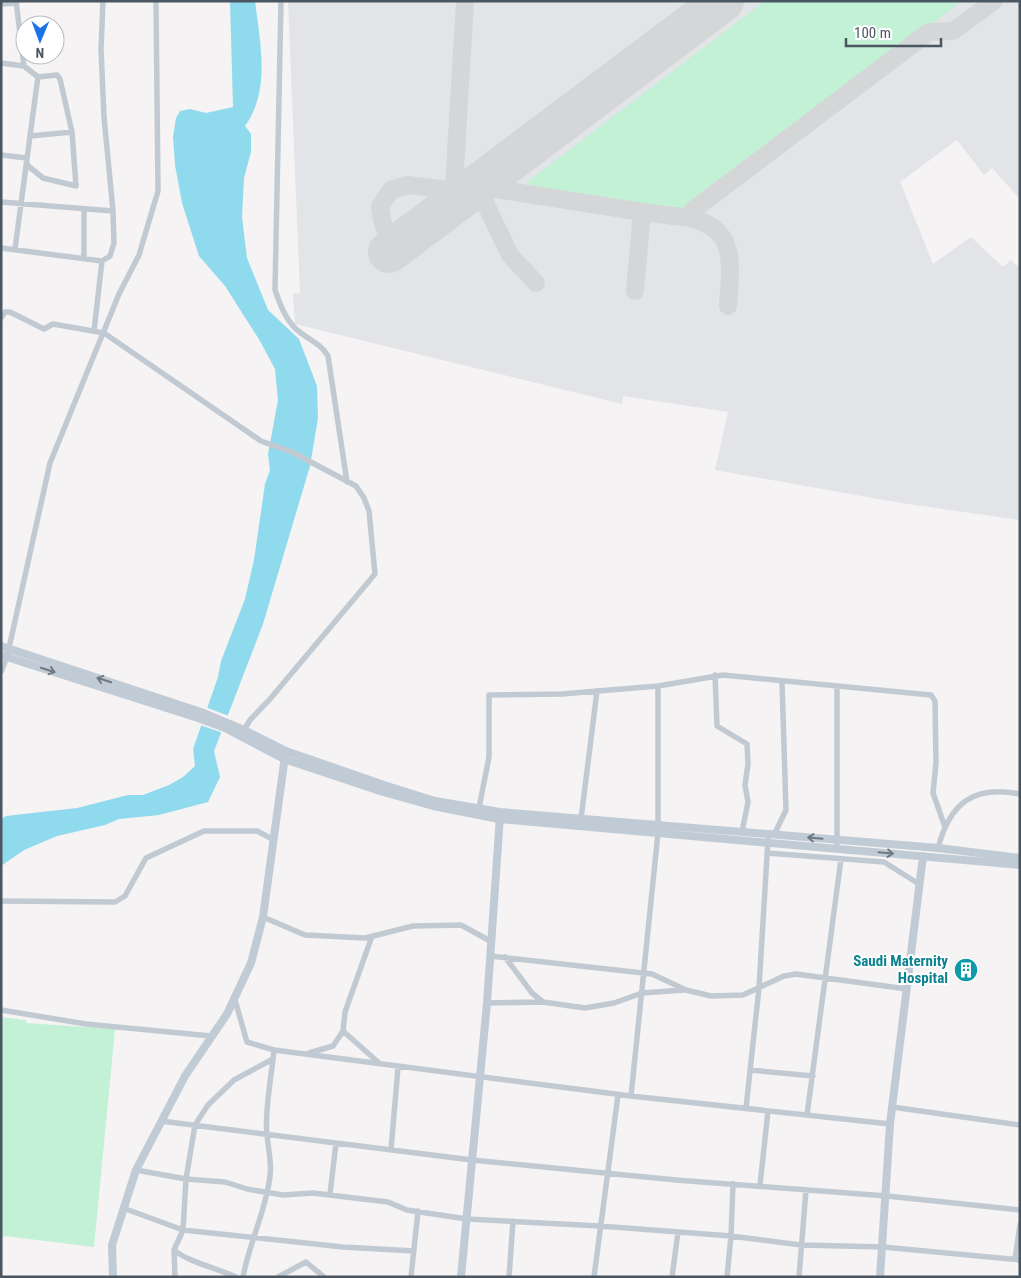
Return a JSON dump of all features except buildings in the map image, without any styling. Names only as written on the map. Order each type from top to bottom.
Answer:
[{"type":"street","points":[[94,331],[102,262],[110,256],[114,243],[113,211],[104,117],[101,49],[103,1]]},
{"type":"street","points":[[1,672],[4,651],[50,464],[119,294],[139,255],[158,191],[156,1]]},
{"type":"street","points":[[281,1],[275,290],[280,306],[296,329],[322,346],[328,356],[347,482]]},
{"type":"street","points":[[1,4],[17,2],[24,66]]},
{"type":"street","points":[[1,62],[24,66],[38,77],[59,76],[72,132],[76,186],[44,178],[27,165]]},
{"type":"street","points":[[15,249],[38,77]]},
{"type":"street","points":[[30,136],[72,132]]},
{"type":"street","points":[[1,155],[27,158]]},
{"type":"street","points":[[1,202],[113,211]]},
{"type":"street","points":[[84,210],[84,258]]},
{"type":"street","points":[[1,248],[102,262]]},
{"type":"street","points":[[1,318],[5,312],[10,312],[44,329],[53,324],[104,334],[261,441],[292,452],[347,482],[360,492],[369,511],[375,574],[270,699],[250,720],[244,730]]},
{"type":"street","points":[[4,651],[244,730],[285,755],[435,801],[479,808],[500,815],[582,819],[658,829],[742,832],[807,846],[837,844],[856,850],[923,856],[1020,858]]},
{"type":"street","points":[[715,675],[717,726],[747,744],[748,764],[745,786],[748,802],[742,832]]},
{"type":"street","points":[[479,808],[489,757],[488,695],[562,694],[658,686],[715,675],[931,695],[934,697],[936,763],[932,794],[945,827]]},
{"type":"street","points":[[746,1108],[760,988],[767,853],[770,837],[786,810],[782,682]]},
{"type":"street","points":[[630,1096],[658,829],[658,686]]},
{"type":"street","points":[[837,686],[837,844]]},
{"type":"street","points":[[582,819],[597,691]]},
{"type":"street","points":[[226,725],[285,755],[433,806],[500,815],[837,844],[938,848],[975,858],[1020,865]]},
{"type":"street","points":[[113,1277],[112,1245],[136,1170],[185,1076],[235,1000],[251,963],[263,917],[285,755]]},
{"type":"street","points":[[938,848],[945,827],[959,805],[967,798],[992,791],[1020,794]]},
{"type":"street","points":[[460,1277],[487,1003],[500,815]]},
{"type":"street","points":[[1,902],[115,902],[125,896],[146,858],[204,831],[257,831],[274,840]]},
{"type":"street","points":[[807,846],[807,855]]},
{"type":"street","points":[[856,850],[856,860]]},
{"type":"street","points":[[767,853],[807,855],[889,864],[919,884]]},
{"type":"street","points":[[881,1276],[890,1124],[923,856]]},
{"type":"street","points":[[807,1115],[841,859]]},
{"type":"street","points":[[263,917],[305,935],[365,938],[413,926],[461,925],[492,942]]},
{"type":"street","points":[[306,1054],[333,1046],[343,1031],[345,1012],[372,936]]},
{"type":"street","points":[[490,956],[659,975],[686,990],[711,996],[728,997],[743,995],[790,974],[907,989]]},
{"type":"street","points":[[505,957],[532,993],[543,1002]]},
{"type":"street","points":[[487,1003],[543,1002],[585,1008],[603,1006],[642,993],[686,990]]},
{"type":"street","points":[[235,1000],[247,1042],[274,1050],[480,1078],[890,1124]]},
{"type":"street","points":[[1,1010],[86,1024],[211,1036]]},
{"type":"street","points":[[343,1031],[380,1064]]},
{"type":"street","points":[[243,1277],[267,1193],[271,1165],[266,1134],[274,1050]]},
{"type":"street","points":[[175,1277],[174,1250],[183,1230],[186,1179],[195,1125],[208,1105],[234,1080],[273,1059]]},
{"type":"street","points":[[391,1150],[398,1067]]},
{"type":"street","points":[[750,1070],[812,1076]]},
{"type":"street","points":[[594,1277],[618,1094]]},
{"type":"street","points":[[892,1107],[1020,1125]]},
{"type":"street","points":[[760,1185],[768,1111]]},
{"type":"street","points":[[161,1121],[472,1160],[887,1196],[1020,1210]]},
{"type":"street","points":[[330,1194],[336,1143]]},
{"type":"street","points":[[136,1170],[186,1179],[225,1182],[267,1193],[283,1195],[302,1192],[330,1194],[388,1202],[418,1211],[467,1219],[600,1226],[731,1236],[801,1246],[883,1247],[1017,1259],[1020,1225]]},
{"type":"street","points":[[726,1277],[731,1236],[733,1184]]},
{"type":"street","points":[[799,1277],[806,1190]]},
{"type":"street","points":[[123,1208],[183,1230],[254,1236],[342,1247],[414,1251]]},
{"type":"street","points":[[411,1277],[418,1211]]},
{"type":"street","points":[[509,1277],[513,1221]]},
{"type":"street","points":[[672,1277],[678,1232]]},
{"type":"street","points":[[174,1250],[183,1258],[214,1267],[236,1277]]},
{"type":"street","points":[[278,1277],[306,1262],[324,1277]]},
{"type":"shaded area","points":[[288,1],[1020,1],[1020,199],[992,168],[984,175],[957,140],[900,182],[933,264],[971,237],[1003,267],[1011,260],[1017,266],[1020,264],[1020,520],[901,503],[715,470],[728,412],[623,396],[622,404],[295,324],[293,294],[300,293]]},
{"type":"green space","points":[[765,1],[962,1],[717,188],[683,209],[538,190],[527,182]]},
{"type":"green space","points":[[1,1017],[26,1020],[26,1023],[115,1029],[94,1247],[5,1236],[1,1238]]},
{"type":"water","points":[[230,1],[255,1],[261,49],[261,81],[258,97],[253,112],[245,126],[251,134],[251,152],[244,178],[242,217],[247,258],[268,310],[299,339],[317,386],[318,418],[310,466],[263,624],[214,751],[220,777],[208,802],[159,815],[119,819],[105,825],[57,836],[24,850],[1,866],[1,819],[6,816],[77,808],[128,795],[143,795],[169,785],[183,777],[195,766],[193,749],[218,677],[221,661],[245,599],[254,560],[265,484],[270,470],[268,454],[278,400],[275,369],[260,341],[225,286],[199,256],[182,203],[175,165],[173,137],[176,118],[180,111],[190,109],[206,113],[233,107]]},
{"type":"pier","points":[[205,707],[229,716],[223,733],[200,725]]},
{"type":"taxiway","points":[[453,204],[465,1]]},
{"type":"taxiway","points":[[728,306],[730,264],[724,241],[717,231],[691,218],[693,210],[929,32],[953,31],[994,1]]},
{"type":"taxiway","points":[[400,244],[387,233],[380,206],[391,190],[408,185],[455,191],[477,186],[642,212]]},
{"type":"taxiway","points":[[477,186],[510,255],[536,283]]},
{"type":"taxiway","points":[[635,291],[642,212],[691,218]]},
{"type":"runway","points":[[389,252],[723,1]]},
{"type":"place","name":"Saudi Maternity Hospital","points":[[966,970]]}]
